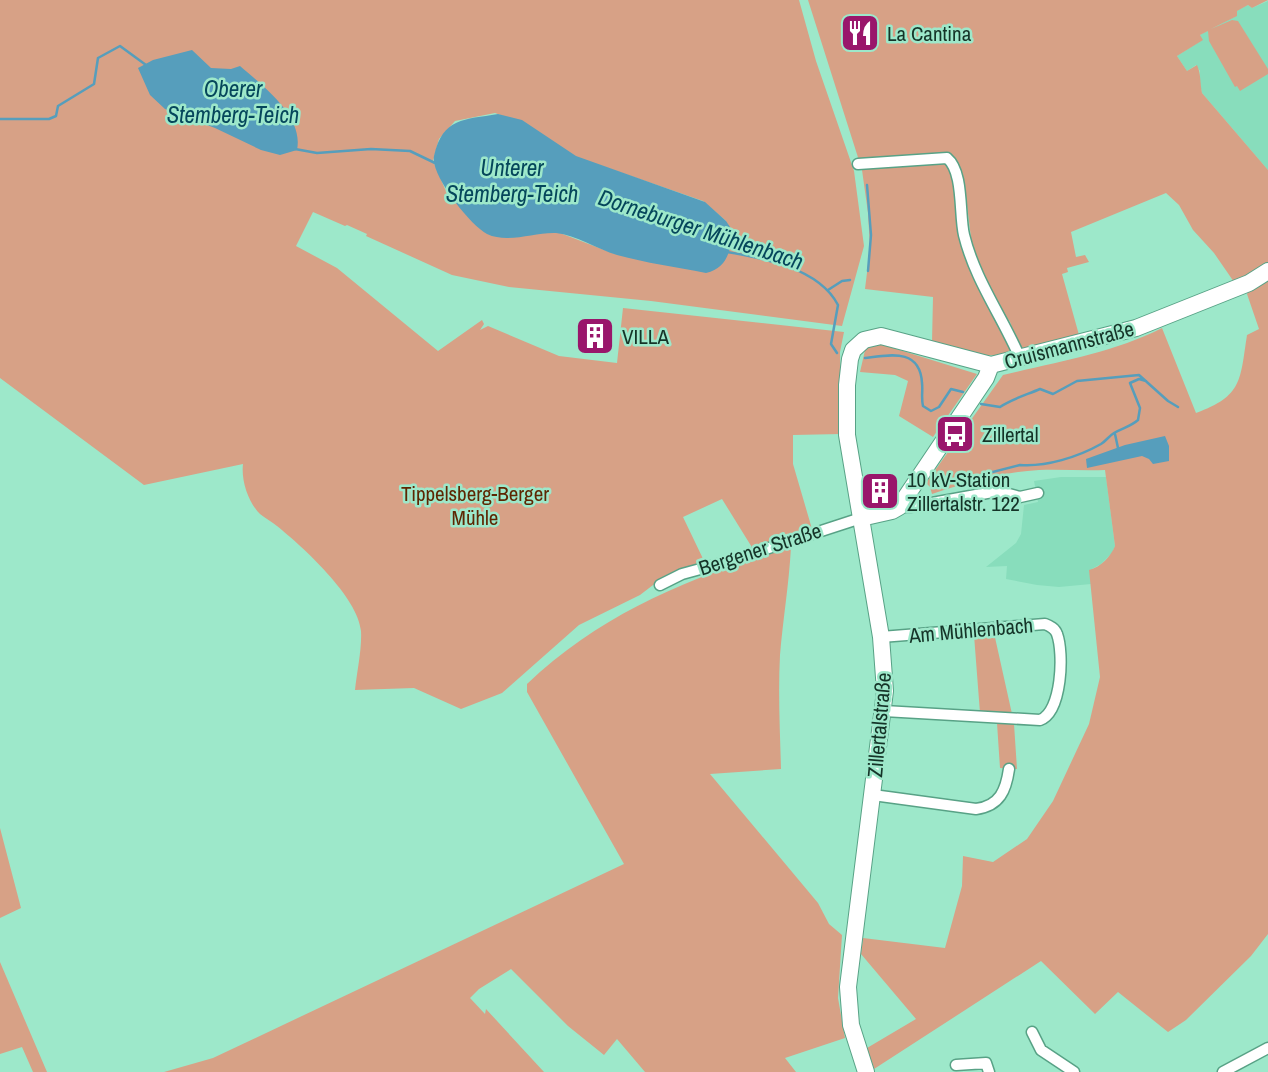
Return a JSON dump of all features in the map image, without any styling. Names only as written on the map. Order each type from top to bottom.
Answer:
[{"type":"street","points":[[858,164],[947,158],[952,163],[959,185],[964,233],[971,260],[978,279],[1006,326],[1020,358]]},
{"type":"street","name":"Cruismannstraße","points":[[864,340],[881,336],[990,365],[1136,328],[1249,284],[1268,271]]},
{"type":"street","name":"Zillertalstraße","points":[[864,340],[853,350],[850,359],[847,435],[881,637],[885,680],[884,711],[848,987],[851,1025],[866,1072]]},
{"type":"street","points":[[861,518],[899,507],[978,389],[990,365]]},
{"type":"street","points":[[899,507],[998,491],[1020,497],[1038,493]]},
{"type":"street","name":"Bergener Straße","points":[[660,585],[682,574],[861,518]]},
{"type":"street","name":"Am Mühlenbach","points":[[881,637],[1045,624],[1057,633],[1061,668],[1055,703],[1050,714],[1040,720],[884,711]]},
{"type":"street","points":[[873,795],[985,808],[1003,794],[1009,769]]},
{"type":"street","points":[[1032,1032],[1041,1050],[1074,1072]]},
{"type":"street","points":[[1223,1072],[1268,1048]]},
{"type":"street","points":[[956,1065],[986,1063],[989,1072]]},
{"type":"shaded area","points":[[1268,1],[1268,170],[1202,93],[1200,71],[1196,65],[1187,71],[1177,56],[1202,40],[1200,35],[1236,16],[1236,11],[1248,5],[1252,8]]},
{"type":"shaded area","points":[[1061,477],[1106,477],[1115,546],[1101,564],[1090,570],[1091,584],[1059,587],[1037,585],[1006,579],[1007,566],[986,567],[1016,543],[1021,534],[1024,505],[1038,502],[1034,481]]},
{"type":"green space","name":"Tippelsberg-Berger Mühle","points":[[0,0],[799,0],[816,61],[854,171],[864,246],[842,326],[651,301],[509,287],[452,275],[366,236],[367,234],[313,212],[296,246],[337,268],[438,351],[482,320],[484,324],[480,330],[488,326],[559,356],[617,363],[623,308],[844,332],[840,352],[841,434],[793,435],[793,464],[812,529],[753,549],[722,499],[683,517],[706,565],[657,582],[640,595],[579,625],[502,693],[461,709],[414,688],[355,690],[361,638],[358,618],[328,574],[301,546],[256,509],[246,490],[243,464],[144,485],[0,378]],"holes":[[[495,113],[521,122],[576,157],[703,201],[726,221],[615,254],[560,233],[537,233],[507,238],[445,189],[433,161],[439,139],[455,121]]]},
{"type":"green space","points":[[808,0],[1268,0],[1252,8],[1248,5],[1237,11],[1237,16],[1211,29],[1232,20],[1238,21],[1268,69],[1268,74],[1240,91],[1235,87],[1209,41],[1208,31],[1200,35],[1203,40],[1177,56],[1187,71],[1197,65],[1202,93],[1268,170],[1268,263],[1234,282],[1214,253],[1193,230],[1179,205],[1166,193],[1071,232],[1076,257],[1085,255],[1089,262],[1067,268],[1068,272],[1062,274],[1079,335],[1024,349],[1020,347],[1010,322],[983,283],[972,246],[967,205],[957,205],[963,245],[1011,348],[1009,352],[980,355],[932,342],[933,297],[865,289],[870,248],[862,170]]},
{"type":"green space","points":[[1268,278],[1268,934],[1251,956],[1186,1020],[1168,1032],[1118,992],[1095,1014],[1041,961],[874,1069],[867,1048],[916,1019],[861,954],[863,938],[945,948],[962,886],[963,856],[993,862],[1027,839],[1053,801],[1089,724],[1100,677],[1089,570],[1105,561],[1115,546],[1105,470],[1039,470],[1011,473],[932,494],[926,483],[1003,375],[1104,350],[1162,328],[1196,413],[1223,400],[1231,393],[1240,375],[1247,335],[1259,329],[1247,294],[1250,288]]},
{"type":"green space","points":[[877,343],[977,374],[933,437],[899,416],[908,381],[895,375],[860,372],[866,346]]},
{"type":"green space","points":[[791,547],[780,655],[781,769],[710,774],[818,903],[829,924],[842,935],[838,998],[845,1038],[785,1058],[796,1072],[645,1072],[617,1039],[604,1055],[568,1026],[511,969],[479,989],[470,998],[485,1014],[486,1009],[544,1072],[164,1072],[213,1058],[624,864],[527,692],[527,684],[586,636],[650,600],[718,571]]},
{"type":"green space","points":[[994,633],[1012,714],[980,713],[974,635]]},
{"type":"green space","points":[[997,723],[1014,724],[1017,769],[1000,768]]},
{"type":"green space","points":[[0,828],[21,908],[0,918]]},
{"type":"green space","points":[[0,962],[47,1072],[33,1072],[22,1047],[0,1054]]},
{"type":"water","name":"Oberer Stemberg-Teich","points":[[192,50],[211,68],[231,69],[240,66],[270,92],[294,125],[298,137],[297,150],[280,155],[261,150],[215,128],[165,109],[150,95],[138,68],[153,60]]},
{"type":"water","name":"Unterer Stemberg-Teich","points":[[498,114],[522,120],[576,156],[705,202],[726,221],[734,233],[726,259],[719,267],[706,273],[617,255],[564,234],[504,238],[487,234],[471,221],[453,199],[438,175],[434,156],[438,143],[449,127],[465,120]]},
{"type":"water","points":[[1165,436],[1169,446],[1169,461],[1153,464],[1142,456],[1087,468],[1086,459],[1125,445]]},
{"type":"waterway","name":"Dorneburger Mühlenbach","points":[[0,119],[49,119],[56,116],[58,106],[94,84],[98,58],[120,46],[146,65]]},
{"type":"waterway","name":"Dorneburger Mühlenbach","points":[[295,149],[317,153],[371,149],[410,151],[435,163]]},
{"type":"waterway","points":[[867,185],[871,235],[868,271]]},
{"type":"waterway","name":"Dorneburger Mühlenbach","points":[[727,252],[789,267],[818,282],[829,292],[838,305],[831,344],[837,353]]},
{"type":"waterway","points":[[828,290],[842,281],[850,280]]},
{"type":"waterway","name":"Dorneburger Mühlenbach","points":[[865,358],[893,355],[910,359],[920,372],[923,406],[931,411],[939,407],[951,389],[963,392]]},
{"type":"waterway","points":[[981,404],[1000,407],[1040,389],[1053,394],[1077,381],[1139,375],[1178,407]]},
{"type":"waterway","points":[[938,486],[1020,465],[1062,460],[1092,449],[1138,420],[1140,408],[1130,383],[1139,379],[1146,381]]},
{"type":"waterway","points":[[1115,434],[1118,448]]},
{"type":"place","name":"La Cantina","points":[[860,33]]},
{"type":"place","name":"VILLA","points":[[595,336]]},
{"type":"place","name":"Zillertal","points":[[955,434]]},
{"type":"place","name":"10 kV-Station Zillertalstr. 122","points":[[880,491]]}]
